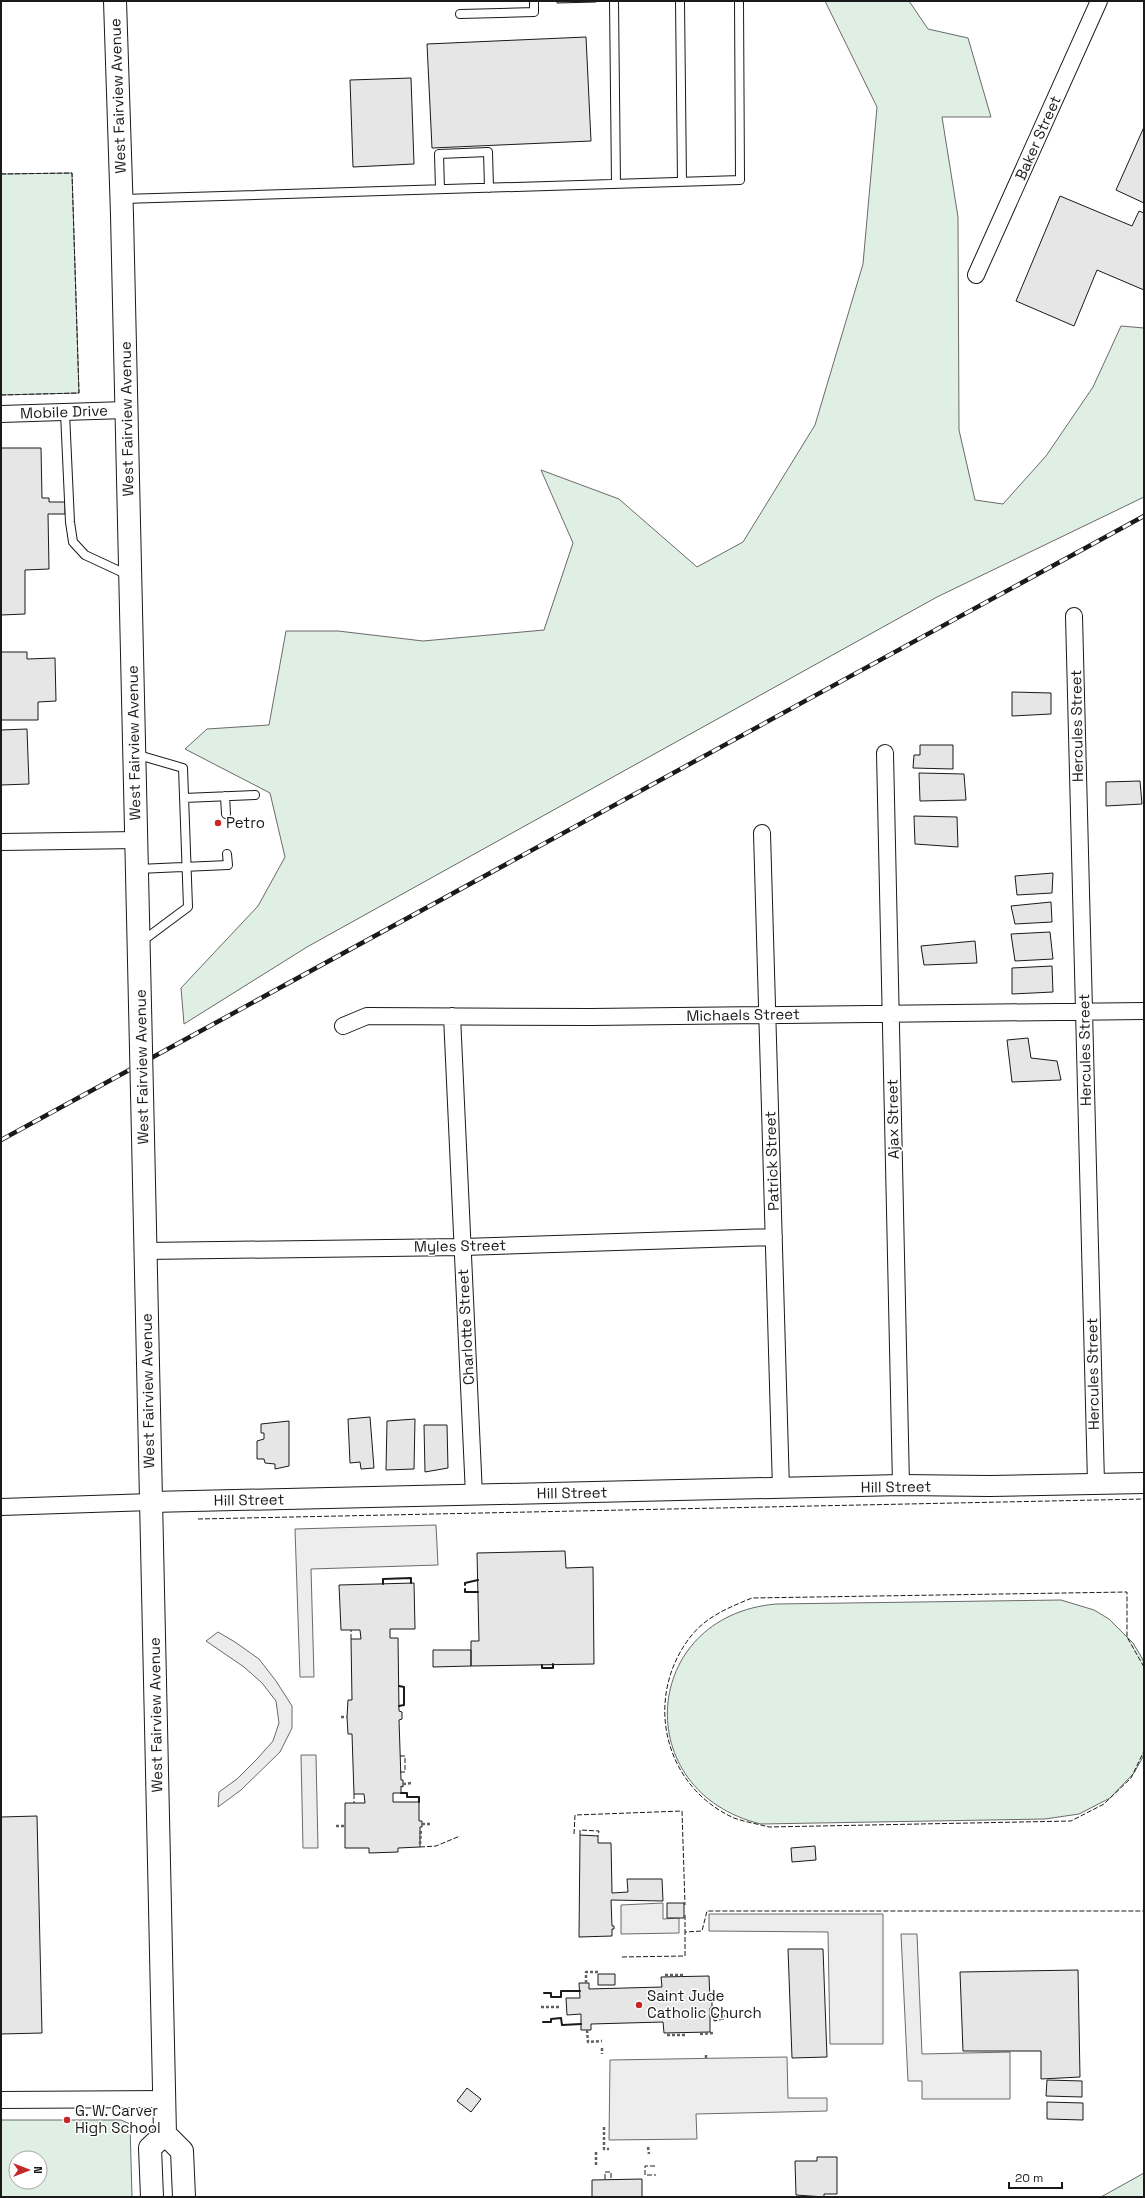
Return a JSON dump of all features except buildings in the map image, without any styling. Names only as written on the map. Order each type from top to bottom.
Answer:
[{"type":"main road","name":"West Fairview Avenue","points":[[115,1],[122,199],[165,2134]]},
{"type":"main road","points":[[152,2197],[150,2148],[165,2134],[182,2151],[184,2197]]},
{"type":"street","name":"Baker Street","points":[[976,275],[1099,1]]},
{"type":"street","name":"Mobile Drive","points":[[1,414],[126,410]]},
{"type":"street","name":"Hercules Street","points":[[1074,616],[1096,1483]]},
{"type":"street","name":"Ajax Street","points":[[885,754],[901,1485]]},
{"type":"street","name":"Patrick Street","points":[[762,833],[781,1489]]},
{"type":"street","points":[[1,842],[137,840]]},
{"type":"street","name":"Michaels Street","points":[[343,1026],[367,1016],[768,1015],[1144,1011]]},
{"type":"street","name":"Charlotte Street","points":[[452,1016],[474,1495]]},
{"type":"street","name":"Myles Street","points":[[146,1251],[463,1247],[774,1238]]},
{"type":"street","name":"Hill Street","points":[[1,1507],[151,1502],[781,1489],[901,1485],[990,1486],[1144,1483]]},
{"type":"street","points":[[1,2100],[164,2099]]},
{"type":"lane","points":[[460,14],[534,12],[534,1]]},
{"type":"lane","points":[[614,1],[616,184]]},
{"type":"lane","points":[[680,1],[682,182]]},
{"type":"lane","points":[[122,199],[740,180],[739,1]]},
{"type":"lane","points":[[440,189],[439,154],[488,152],[489,188]]},
{"type":"lane","points":[[65,413],[70,522],[73,542],[85,555],[130,576]]},
{"type":"lane","points":[[135,754],[183,768],[188,907],[139,944]]},
{"type":"lane","points":[[184,798],[255,795]]},
{"type":"lane","points":[[226,796],[226,814]]},
{"type":"lane","points":[[137,869],[228,865],[227,854]]},
{"type":"path","points":[[341,1717],[347,1717]]},
{"type":"path","points":[[403,1784],[412,1784]]},
{"type":"path","points":[[422,1824],[430,1824]]},
{"type":"path","points":[[336,1826],[345,1826]]},
{"type":"path","points":[[420,1844],[421,1829]]},
{"type":"path","points":[[586,1983],[586,1972],[599,1972]]},
{"type":"path","points":[[664,1975],[683,1975]]},
{"type":"path","points":[[541,2007],[561,2007]]},
{"type":"path","points":[[587,2030],[588,2042],[602,2041]]},
{"type":"path","points":[[700,2034],[713,2033]]},
{"type":"path","points":[[667,2035],[685,2035]]},
{"type":"path","points":[[602,2048],[602,2054]]},
{"type":"path","points":[[706,2055],[706,2060]]},
{"type":"path","points":[[604,2127],[604,2149],[609,2149]]},
{"type":"path","points":[[648,2147],[649,2154]]},
{"type":"path","points":[[596,2151],[596,2165]]},
{"type":"green space","points":[[825,1],[909,1],[928,29],[968,38],[991,117],[942,117],[958,217],[959,430],[975,500],[1003,504],[1046,456],[1093,387],[1121,326],[1144,328],[1144,497],[937,597],[307,947],[184,1024],[181,988],[258,906],[285,857],[270,793],[185,749],[207,729],[269,725],[286,631],[338,631],[423,641],[544,630],[573,543],[541,470],[619,499],[697,567],[743,542],[815,425],[863,264],[877,107]]},
{"type":"green space","points":[[72,173],[79,393],[1,395],[1,174]]},
{"type":"green space","points":[[1061,1600],[1094,1610],[1109,1619],[1133,1643],[1144,1663],[1144,1755],[1134,1773],[1110,1798],[1079,1814],[1045,1819],[761,1824],[718,1806],[688,1778],[671,1743],[668,1706],[676,1670],[698,1639],[731,1616],[776,1604]]},
{"type":"green space","points":[[1,2120],[121,2120],[130,2124],[132,2197],[1,2197]]},
{"type":"green space","points":[[1144,2173],[1144,2197],[1101,2197]]},
{"type":"shaded area","points":[[436,1525],[438,1565],[311,1569],[314,1677],[300,1677],[295,1529]]},
{"type":"shaded area","points":[[218,1632],[259,1659],[276,1681],[292,1706],[292,1728],[280,1752],[241,1790],[218,1807],[219,1792],[237,1779],[273,1741],[279,1723],[276,1701],[262,1683],[244,1667],[206,1641]]},
{"type":"shaded area","points":[[301,1755],[316,1755],[318,1848],[303,1848]]},
{"type":"shaded area","points":[[663,1903],[663,1919],[679,1918],[679,1933],[621,1934],[621,1905]]},
{"type":"shaded area","points":[[709,1914],[883,1914],[883,2044],[830,2044],[828,1932],[709,1931]]},
{"type":"shaded area","points":[[901,1934],[917,1934],[922,2054],[1010,2052],[1010,2099],[922,2099],[922,2081],[908,2081]]},
{"type":"shaded area","points":[[787,2057],[788,2098],[827,2098],[827,2111],[696,2114],[697,2139],[609,2140],[610,2060]]},
{"type":"railway","points":[[1,1140],[1144,516]]},
{"type":"fence","points":[[1,174],[72,173],[79,393],[1,395]]},
{"type":"fence","points":[[198,1519],[1144,1499]]},
{"type":"fence","points":[[1144,1667],[1127,1637],[1127,1592],[752,1598],[727,1609],[712,1618],[704,1623],[691,1636],[676,1660],[667,1686],[665,1712],[668,1738],[677,1762],[691,1785],[710,1803],[734,1818],[769,1827],[1071,1821],[1104,1804],[1131,1778],[1144,1751]]},
{"type":"fence","points":[[351,1630],[351,1639]]},
{"type":"fence","points":[[400,1756],[405,1756],[405,1772],[400,1772]]},
{"type":"fence","points":[[354,1794],[354,1803]]},
{"type":"fence","points":[[574,1834],[575,1815],[682,1811],[685,1905]]},
{"type":"fence","points":[[580,1835],[580,1830],[599,1831],[598,1836]]},
{"type":"fence","points":[[420,1847],[436,1846],[460,1836]]},
{"type":"fence","points":[[685,1915],[685,1932],[702,1931],[707,1911],[1144,1911]]},
{"type":"fence","points":[[622,1957],[685,1956],[685,1932]]},
{"type":"fence","points":[[714,2014],[724,2015],[724,2019],[714,2021],[714,2014]]},
{"type":"fence","points":[[655,2166],[645,2166],[645,2175],[656,2175]]},
{"type":"fence","points":[[605,2179],[605,2172],[611,2172],[611,2179]]},
{"type":"wall","points":[[383,1584],[383,1579],[411,1578],[411,1583]]},
{"type":"wall","points":[[465,1585],[465,1583],[478,1580]]},
{"type":"wall","points":[[465,1589],[465,1592],[478,1592]]},
{"type":"wall","points":[[542,1665],[542,1668],[553,1668],[553,1664]]},
{"type":"wall","points":[[399,1686],[404,1687],[404,1705],[399,1706]]},
{"type":"wall","points":[[401,1793],[407,1793],[407,1797],[419,1797],[419,1802]]},
{"type":"wall","points":[[544,1993],[551,1993],[551,1997],[561,1997],[561,1991],[580,1991]]},
{"type":"wall","points":[[543,2022],[551,2022],[551,2019],[561,2018],[562,2025],[581,2024]]},
{"type":"place","name":"Petro","points":[[218,823]]},
{"type":"place","name":"Saint Jude Catholic Church","points":[[639,2005]]},
{"type":"place","name":"G. W. Carver High School","points":[[67,2120]]}]
